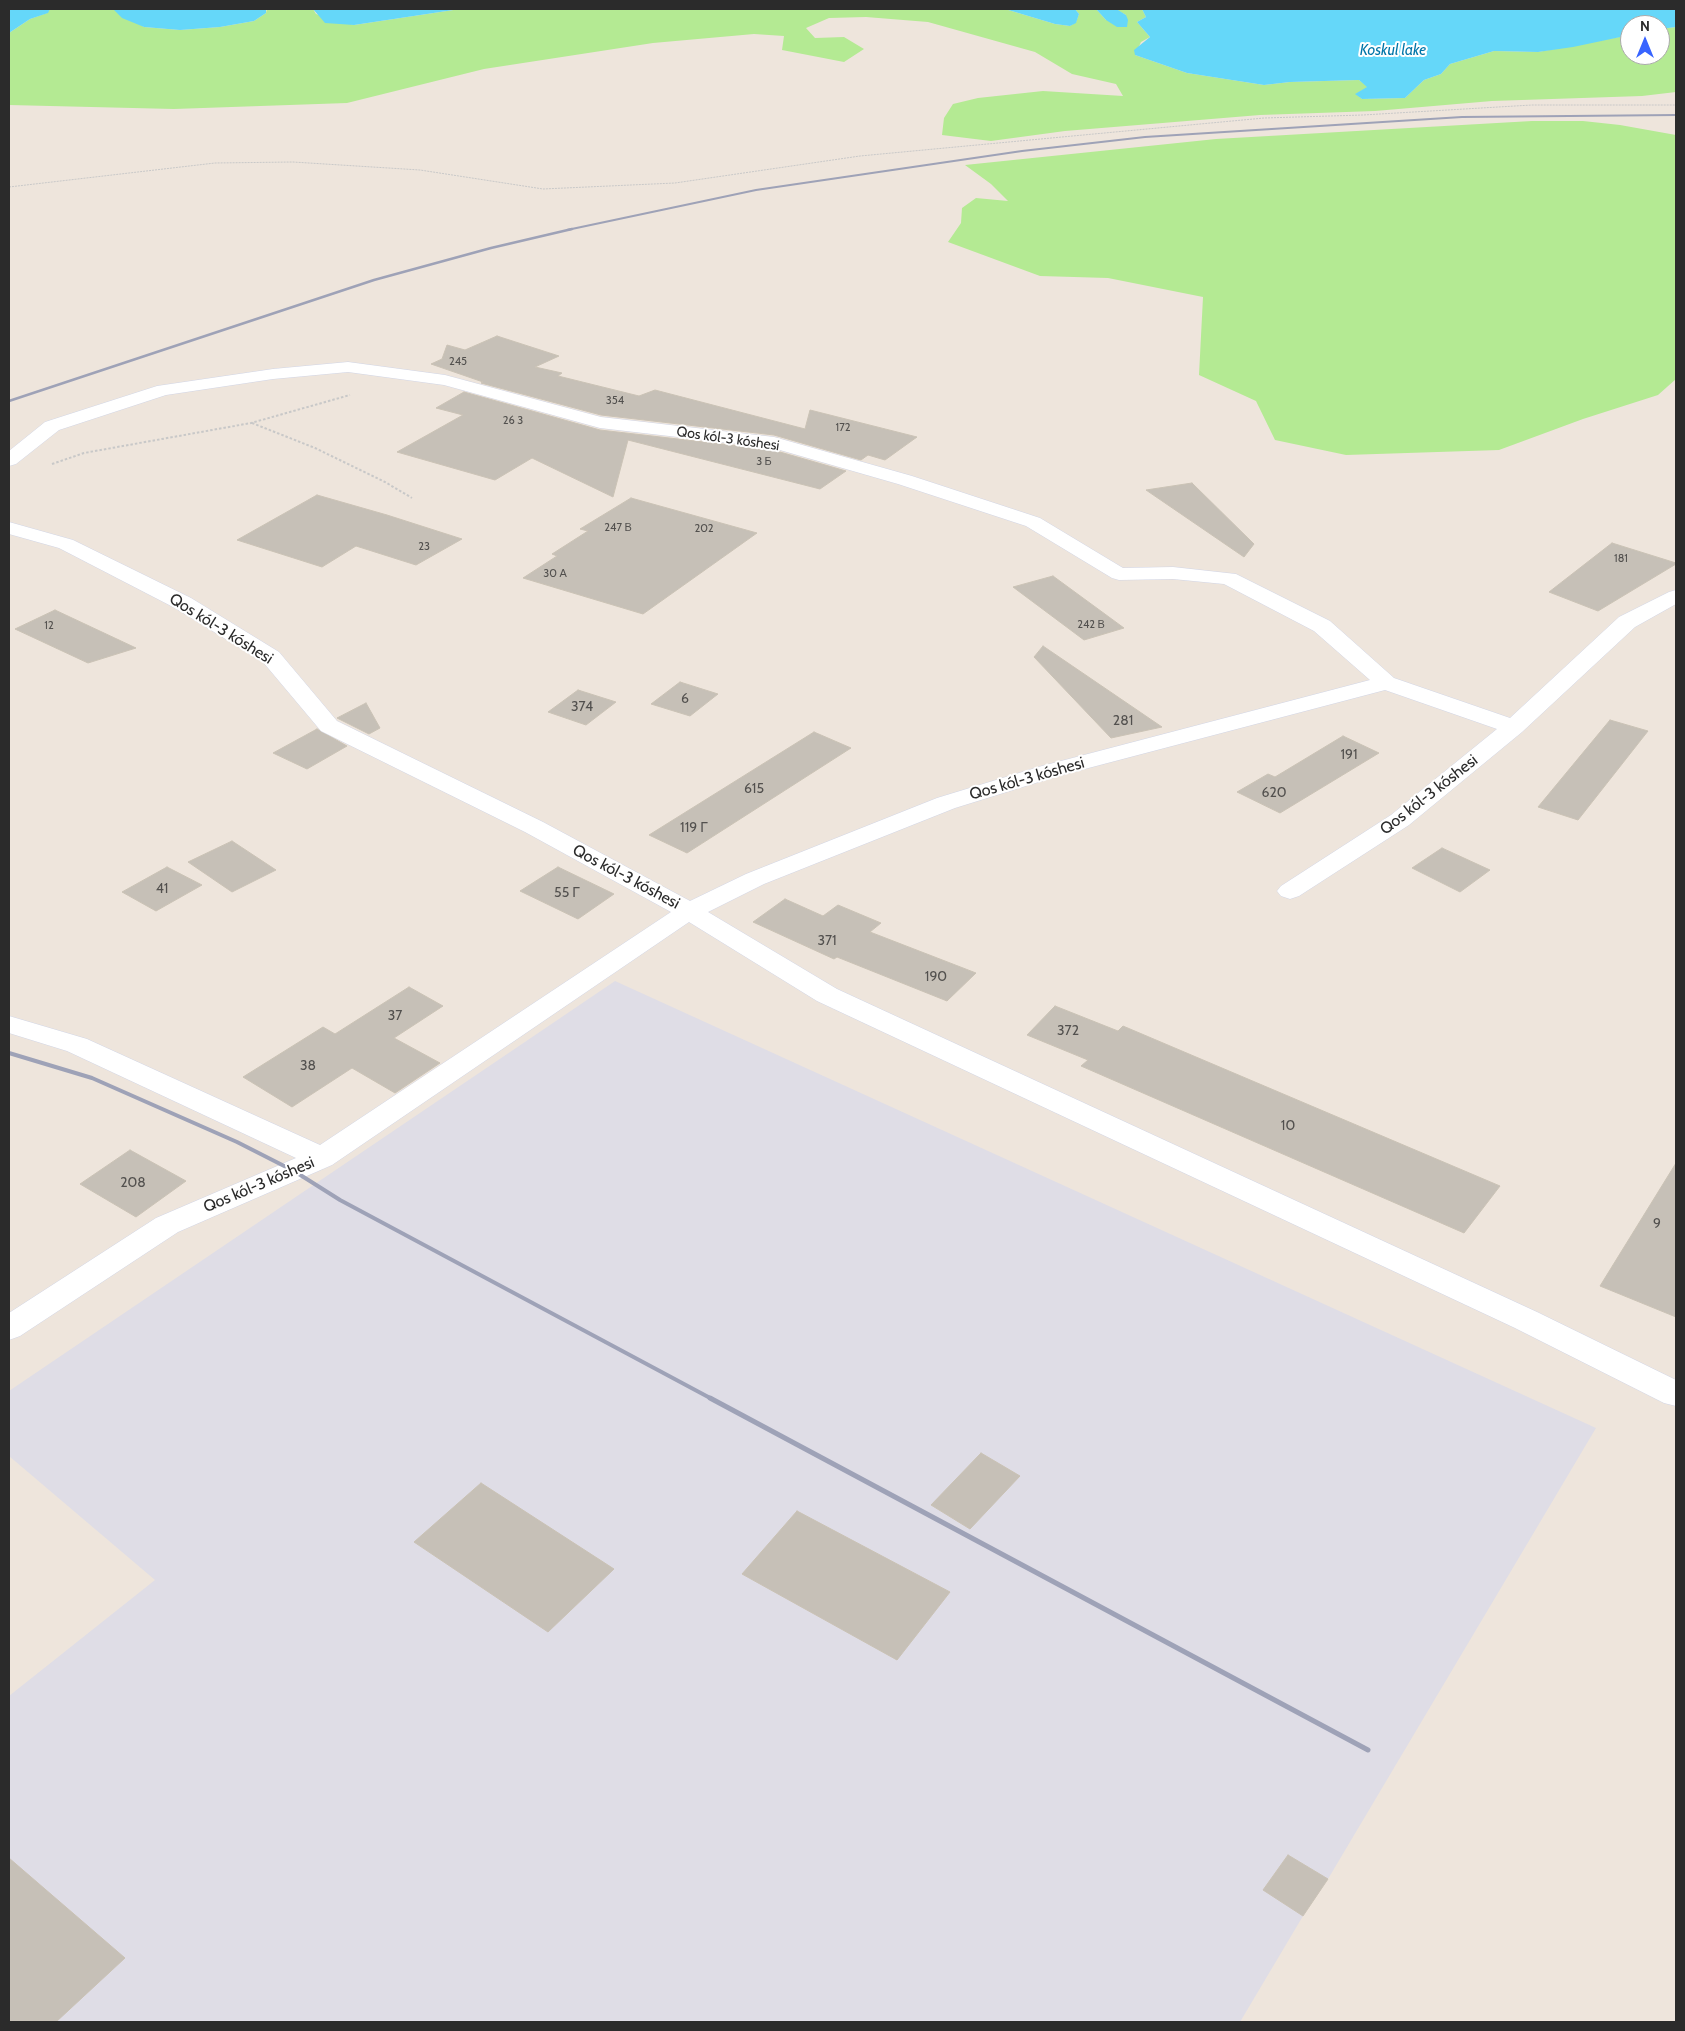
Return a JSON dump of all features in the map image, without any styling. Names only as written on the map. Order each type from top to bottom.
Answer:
[{"type":"street","name":"Qos kól-3 kóshesi","points":[[9,460],[52,426],[163,390],[273,374],[348,367],[445,380],[600,422],[774,443],[905,480],[1033,522],[1119,574],[1173,573],[1229,578],[1322,626],[1386,683],[1514,728]]},
{"type":"street","name":"Qos kól-3 kóshesi","points":[[9,528],[66,544],[183,603],[271,657],[329,726],[534,827],[689,911],[755,879],[946,803],[1050,771],[1386,683]]},
{"type":"street","name":"Qos kól-3 kóshesi","points":[[1290,890],[1400,820],[1514,728],[1627,622],[1676,596]]},
{"type":"street","points":[[322,1158],[689,911],[827,995],[1526,1320],[1676,1394]]},
{"type":"street","name":"Qos kól-3 kóshesi","points":[[9,1024],[77,1045],[322,1158]]},
{"type":"street","name":"Qos kól-3 kóshesi","points":[[9,1328],[167,1225],[322,1158]]},
{"type":"path","points":[[9,187],[215,163],[283,162],[420,170],[543,189],[666,184],[795,167],[860,156],[1264,118],[1363,115],[1532,105],[1676,105]]},
{"type":"path","points":[[46,466],[84,453],[251,423],[333,401],[350,394]]},
{"type":"path","points":[[251,423],[315,448],[385,482],[412,498]]},
{"type":"shaded area","points":[[615,981],[1596,1428],[1328,1879],[1303,1916],[1240,2022],[9,2022],[9,1696],[155,1580],[9,1456],[9,1391]]},
{"type":"green space","points":[[50,9],[116,9],[144,27],[180,30],[220,27],[254,21],[266,13],[267,9],[313,9],[316,14],[354,25],[460,9],[1005,9],[1055,24],[1070,26],[1076,22],[1079,14],[1075,9],[1096,9],[1106,20],[1126,15],[1117,10],[1119,9],[1142,9],[1146,17],[1137,22],[1150,37],[1141,42],[1135,55],[1187,73],[1264,85],[1290,82],[1359,80],[1368,87],[1356,94],[1362,99],[1405,98],[1424,80],[1441,74],[1450,64],[1494,51],[1538,52],[1620,37],[1620,65],[1670,65],[1670,28],[1676,27],[1676,92],[1642,96],[1492,101],[1375,111],[1260,115],[1065,131],[991,141],[942,135],[944,118],[953,104],[978,98],[1043,91],[1123,96],[1116,84],[1072,74],[1035,52],[928,22],[866,17],[829,18],[806,28],[815,38],[844,37],[864,49],[844,62],[782,50],[784,36],[754,34],[653,43],[484,69],[347,103],[174,109],[9,105],[9,33],[30,19],[47,13]]},
{"type":"green space","points":[[1532,121],[1583,121],[1620,125],[1676,135],[1676,379],[1658,395],[1583,419],[1499,450],[1346,455],[1275,440],[1256,401],[1199,375],[1203,297],[1108,278],[1040,276],[948,242],[961,223],[962,208],[976,198],[1008,201],[991,184],[965,165],[1216,139]]},
{"type":"water","points":[[9,9],[50,9],[48,13],[30,19],[9,33]]},
{"type":"water","points":[[266,9],[266,13],[254,21],[220,27],[180,30],[144,27],[122,18],[114,10]]},
{"type":"water","points":[[313,9],[460,9],[354,25],[325,23]]},
{"type":"water","points":[[1005,9],[1075,9],[1079,14],[1076,23],[1070,26],[1055,24]]},
{"type":"water","points":[[1096,9],[1119,9],[1126,15],[1128,20],[1127,27],[1117,27],[1106,20]]},
{"type":"water","name":"Koskul lake","points":[[1142,9],[1676,9],[1676,27],[1670,28],[1670,15],[1620,15],[1620,37],[1538,52],[1494,51],[1450,64],[1441,74],[1424,80],[1405,98],[1362,99],[1355,94],[1367,87],[1359,80],[1290,82],[1264,85],[1187,73],[1135,55],[1134,50],[1150,37],[1137,22],[1146,17]]},
{"type":"building","points":[[497,336],[559,356],[535,367],[562,373],[558,376],[639,396],[655,390],[805,429],[810,410],[917,437],[885,460],[868,455],[861,460],[774,435],[601,415],[481,383],[483,382],[431,364],[442,359],[447,345],[465,350]]},
{"type":"building","points":[[464,392],[600,430],[773,450],[846,471],[820,489],[628,440],[613,497],[532,458],[495,480],[397,452],[463,415],[436,408]]},
{"type":"building","points":[[1192,483],[1254,544],[1244,557],[1146,490]]},
{"type":"building","points":[[317,495],[462,539],[416,565],[356,546],[322,567],[237,540]]},
{"type":"building","points":[[631,498],[757,533],[643,614],[523,578],[557,556],[552,554],[588,531],[580,529]]},
{"type":"building","points":[[1612,543],[1676,564],[1598,611],[1549,592]]},
{"type":"building","points":[[1053,576],[1124,628],[1084,640],[1013,587]]},
{"type":"building","points":[[55,610],[136,648],[88,663],[15,629]]},
{"type":"building","points":[[1043,646],[1162,727],[1111,738],[1034,657]]},
{"type":"building","points":[[680,682],[718,694],[690,716],[651,704]]},
{"type":"building","points":[[578,690],[616,702],[586,725],[548,712]]},
{"type":"building","points":[[366,703],[380,728],[369,734],[337,718]]},
{"type":"building","points":[[1610,720],[1648,731],[1578,820],[1538,807]]},
{"type":"building","points":[[317,729],[347,746],[307,769],[273,753]]},
{"type":"building","points":[[814,732],[851,748],[687,853],[649,835]]},
{"type":"building","points":[[1343,736],[1379,753],[1280,813],[1237,792],[1268,774],[1275,777]]},
{"type":"building","points":[[232,841],[276,870],[232,892],[188,862]]},
{"type":"building","points":[[1442,848],[1490,870],[1460,892],[1412,868]]},
{"type":"building","points":[[167,867],[202,885],[156,911],[122,892]]},
{"type":"building","points":[[558,867],[614,894],[578,919],[520,891]]},
{"type":"building","points":[[785,899],[823,916],[838,905],[881,923],[870,932],[976,973],[947,1001],[837,957],[834,959],[753,922]]},
{"type":"building","points":[[409,987],[443,1006],[394,1038],[440,1063],[395,1093],[352,1068],[292,1107],[243,1077],[323,1027],[335,1034]]},
{"type":"building","points":[[1055,1006],[1118,1031],[1123,1026],[1500,1186],[1464,1233],[1081,1066],[1088,1060],[1027,1035]]},
{"type":"building","points":[[130,1150],[186,1181],[136,1217],[80,1184]]},
{"type":"building","points":[[1676,1163],[1676,1317],[1600,1286]]},
{"type":"building","points":[[981,1453],[1020,1476],[970,1529],[931,1505]]},
{"type":"building","points":[[481,1483],[614,1569],[548,1632],[414,1542]]},
{"type":"building","points":[[797,1511],[950,1592],[897,1660],[742,1574]]},
{"type":"building","points":[[1288,1855],[1328,1879],[1303,1916],[1263,1890]]},
{"type":"building","points":[[9,1858],[125,1958],[56,2022],[9,2022]]},
{"type":"railway","points":[[567,230],[756,190],[1022,151],[1145,137],[1462,117],[1676,115]]},
{"type":"railway","points":[[9,401],[374,280],[491,248],[572,229]]},
{"type":"railway","points":[[9,1053],[92,1078],[237,1142],[294,1171],[340,1200],[712,1399]]},
{"type":"railway","points":[[710,1398],[1368,1750]]}]
